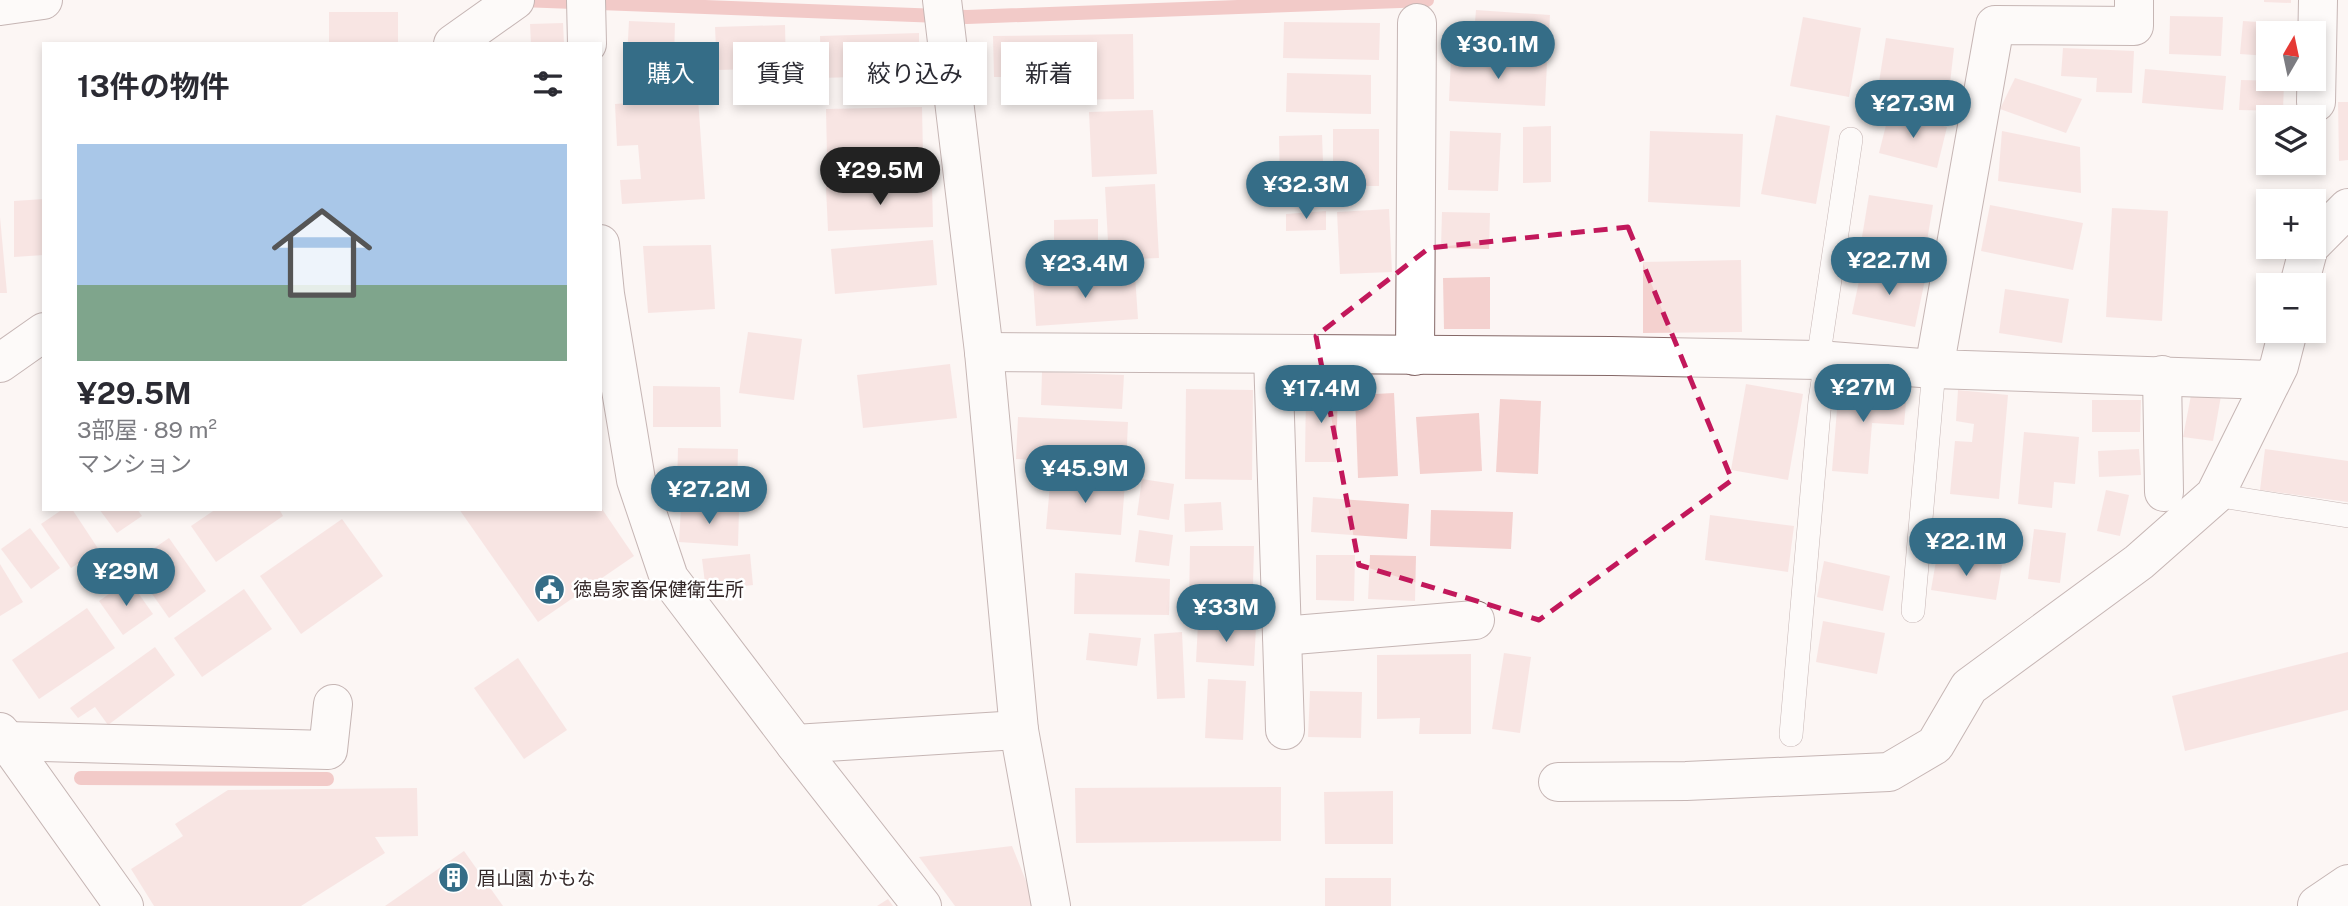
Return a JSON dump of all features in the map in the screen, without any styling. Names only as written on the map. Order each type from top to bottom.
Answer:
[{"type":"street","points":[[0,6],[43,0]]},
{"type":"street","points":[[1934,369],[1995,25],[2134,26],[2134,0]]},
{"type":"street","points":[[456,42],[507,6]]},
{"type":"street","points":[[2316,102],[2328,6]]},
{"type":"street","points":[[943,13],[984,352],[1019,730],[1051,906]]},
{"type":"street","points":[[1415,356],[1417,23]]},
{"type":"street","points":[[2326,230],[2348,208]]},
{"type":"street","points":[[602,257],[636,480],[669,578],[922,906]]},
{"type":"street","points":[[0,363],[42,333]]},
{"type":"street","points":[[1558,782],[1686,781],[1889,772],[1936,745],[1969,687],[2139,562],[2215,495],[2279,366],[2285,343]]},
{"type":"street","points":[[984,352],[1822,361],[1934,369],[2270,380]]},
{"type":"street","points":[[1273,355],[1285,730]]},
{"type":"street","points":[[2162,375],[2164,492]]},
{"type":"street","points":[[1282,636],[1475,620]]},
{"type":"street","points":[[6,747],[328,750],[333,704]]},
{"type":"street","points":[[795,744],[1019,730]]},
{"type":"street","points":[[6,747],[124,906]]},
{"type":"street","points":[[2317,905],[2348,884]]},
{"type":"lane","points":[[1791,735],[1822,361],[1851,139]]},
{"type":"lane","points":[[1913,611],[1934,369]]},
{"type":"lane","points":[[2215,495],[2348,516]]},
{"type":"highlighted area","points":[[1628,227],[1732,480],[1539,620],[1359,565],[1316,336],[1429,248]]},
{"type":"building","points":[[2291,0],[2291,3],[2264,2]]},
{"type":"building","points":[[1476,10],[1550,15],[1548,51],[1473,46]]},
{"type":"building","points":[[329,12],[398,12],[398,42],[329,42]]},
{"type":"building","points":[[2170,16],[2223,17],[2221,56],[2169,54]]},
{"type":"building","points":[[1803,17],[1861,28],[1849,97],[1790,86]]},
{"type":"building","points":[[629,21],[675,23],[674,42],[628,42]]},
{"type":"building","points":[[2243,21],[2256,22],[2256,55],[2240,54]]},
{"type":"building","points":[[1284,22],[1380,23],[1379,60],[1283,58]]},
{"type":"building","points":[[563,23],[564,42],[531,42],[530,24]]},
{"type":"building","points":[[785,25],[785,42],[733,42],[733,70],[719,70],[719,42],[716,42],[715,27]]},
{"type":"building","points":[[919,33],[919,42],[843,42],[843,77],[829,78],[829,42],[820,42],[820,36]]},
{"type":"building","points":[[1133,34],[1134,99],[1097,99],[1097,42],[1001,42],[1001,77],[994,77],[993,36]]},
{"type":"building","points":[[1886,38],[1954,48],[1949,92],[1879,82]]},
{"type":"building","points":[[2063,48],[2134,51],[2132,93],[2096,92],[2097,78],[2061,76]]},
{"type":"building","points":[[1451,57],[1547,62],[1545,106],[1449,101]]},
{"type":"building","points":[[2145,69],[2226,76],[2223,110],[2142,103]]},
{"type":"building","points":[[1287,73],[1371,75],[1371,114],[1286,112]]},
{"type":"building","points":[[2015,78],[2082,99],[2066,133],[2000,109]]},
{"type":"building","points":[[2241,80],[2256,80],[2256,91],[2284,91],[2283,105],[2256,105],[2256,110],[2239,110]]},
{"type":"building","points":[[2338,102],[2348,102],[2348,160],[2339,161]]},
{"type":"building","points":[[615,104],[698,105],[705,199],[622,204],[620,180],[641,179],[638,145],[617,146]]},
{"type":"building","points":[[922,107],[923,155],[827,156],[826,109]]},
{"type":"building","points":[[1153,110],[1157,174],[1092,177],[1089,112]]},
{"type":"building","points":[[1889,113],[1947,127],[1937,168],[1879,153]]},
{"type":"building","points":[[1776,115],[1830,126],[1816,204],[1761,194]]},
{"type":"building","points":[[1551,126],[1551,182],[1523,183],[1523,127]]},
{"type":"building","points":[[1333,129],[1379,129],[1379,186],[1333,186]]},
{"type":"building","points":[[1450,131],[1501,133],[1498,191],[1448,190]]},
{"type":"building","points":[[1650,131],[1743,134],[1740,207],[1648,202]]},
{"type":"building","points":[[2002,131],[2080,147],[2081,193],[1998,181]]},
{"type":"building","points":[[1322,135],[1324,188],[1280,189],[1279,136]]},
{"type":"building","points":[[932,183],[933,227],[828,231],[826,187]]},
{"type":"building","points":[[1155,184],[1159,258],[1109,260],[1105,187]]},
{"type":"building","points":[[1869,195],[1933,205],[1925,253],[1861,243]]},
{"type":"building","points":[[42,199],[42,255],[14,257],[14,201]]},
{"type":"building","points":[[1990,205],[2083,223],[2073,270],[1981,251]]},
{"type":"building","points":[[2112,208],[2168,211],[2162,321],[2106,317]]},
{"type":"building","points":[[1389,209],[1392,272],[1340,274],[1337,212]]},
{"type":"building","points":[[1326,211],[1326,230],[1286,231],[1286,214]]},
{"type":"building","points":[[1442,212],[1490,213],[1489,249],[1441,248]]},
{"type":"building","points":[[0,217],[7,293],[0,293]]},
{"type":"building","points":[[1098,219],[1098,261],[1054,262],[1054,220]]},
{"type":"building","points":[[933,240],[937,285],[835,294],[831,249]]},
{"type":"building","points":[[711,245],[715,309],[648,313],[643,246]]},
{"type":"building","points":[[1741,260],[1742,332],[1643,333],[1643,262]]},
{"type":"building","points":[[1862,267],[1925,280],[1915,327],[1852,314]]},
{"type":"building","points":[[1135,275],[1138,319],[1036,326],[1033,281]]},
{"type":"building","points":[[1490,277],[1490,329],[1444,329],[1443,278]]},
{"type":"building","points":[[2005,289],[2069,299],[2062,343],[1999,333]]},
{"type":"building","points":[[748,332],[802,339],[794,400],[739,393]]},
{"type":"building","points":[[950,364],[957,418],[863,428],[857,375]]},
{"type":"building","points":[[1042,372],[1124,375],[1122,409],[1041,405]]},
{"type":"building","points":[[1746,384],[1803,394],[1788,480],[1731,470]]},
{"type":"building","points":[[1839,385],[1907,391],[1904,425],[1872,423],[1868,474],[1832,471]]},
{"type":"building","points":[[653,386],[720,387],[721,427],[653,427]]},
{"type":"building","points":[[1306,388],[1338,389],[1336,462],[1305,462]]},
{"type":"building","points":[[1186,389],[1253,390],[1252,480],[1185,479]]},
{"type":"building","points":[[1958,390],[2008,395],[1999,499],[1950,494],[1955,441],[1972,442],[1974,424],[1956,421]]},
{"type":"building","points":[[2192,390],[2221,396],[2213,441],[2183,437]]},
{"type":"building","points":[[1394,393],[1398,476],[1358,478],[1355,395]]},
{"type":"building","points":[[1500,399],[1541,401],[1538,474],[1496,472]]},
{"type":"building","points":[[2092,400],[2141,400],[2140,432],[2092,432]]},
{"type":"building","points":[[1479,413],[1482,471],[1420,474],[1416,417]]},
{"type":"building","points":[[1018,417],[1128,422],[1126,465],[1016,459]]},
{"type":"building","points":[[2024,432],[2079,437],[2075,484],[2054,482],[2052,508],[2018,504]]},
{"type":"building","points":[[678,448],[738,449],[737,490],[677,488]]},
{"type":"building","points":[[2139,449],[2141,475],[2099,477],[2098,451]]},
{"type":"building","points":[[2265,449],[2348,461],[2348,502],[2260,490]]},
{"type":"building","points":[[1051,474],[1125,483],[1121,535],[1046,529]]},
{"type":"building","points":[[1142,479],[1174,484],[1169,520],[1137,515]]},
{"type":"building","points":[[2106,490],[2129,495],[2120,536],[2097,531]]},
{"type":"building","points":[[1313,497],[1409,504],[1407,539],[1311,532]]},
{"type":"building","points":[[1221,502],[1223,530],[1185,532],[1184,504]]},
{"type":"building","points":[[681,507],[739,510],[738,546],[679,542]]},
{"type":"building","name":"徳島家畜保健衛生所","points":[[602,509],[634,556],[538,622],[460,511]]},
{"type":"building","points":[[1431,510],[1513,512],[1511,549],[1430,546]]},
{"type":"building","points":[[60,511],[73,511],[99,550],[71,568],[41,524]]},
{"type":"building","points":[[100,511],[138,511],[142,516],[117,533]]},
{"type":"building","points":[[213,511],[280,511],[283,516],[216,562],[191,526]]},
{"type":"building","points":[[1710,515],[1794,526],[1788,572],[1705,560]]},
{"type":"building","points":[[342,519],[383,576],[301,634],[260,576]]},
{"type":"building","points":[[30,528],[60,568],[31,589],[1,549]]},
{"type":"building","points":[[2034,529],[2066,533],[2060,583],[2028,579]]},
{"type":"building","points":[[1139,530],[1173,535],[1169,566],[1135,562]]},
{"type":"building","points":[[169,538],[206,591],[169,618],[131,564]]},
{"type":"building","points":[[1190,546],[1254,546],[1253,585],[1229,585],[1229,607],[1189,606]]},
{"type":"building","points":[[750,554],[753,585],[706,591],[702,559]]},
{"type":"building","points":[[1316,555],[1355,555],[1354,601],[1316,600]]},
{"type":"building","points":[[1370,555],[1416,556],[1415,601],[1368,599]]},
{"type":"building","points":[[1937,555],[2002,565],[1996,600],[1931,590]]},
{"type":"building","points":[[1824,561],[1890,576],[1883,611],[1817,597]]},
{"type":"building","points":[[0,564],[23,602],[0,616]]},
{"type":"building","points":[[1075,573],[1170,579],[1169,615],[1074,614]]},
{"type":"building","points":[[129,580],[153,614],[123,635],[99,601]]},
{"type":"building","points":[[244,589],[272,629],[202,677],[174,638]]},
{"type":"building","points":[[87,608],[115,648],[39,699],[12,660]]},
{"type":"building","points":[[1823,621],[1885,633],[1877,674],[1816,662]]},
{"type":"building","points":[[1198,623],[1256,627],[1254,666],[1196,662]]},
{"type":"building","points":[[1182,632],[1185,698],[1157,699],[1154,634]]},
{"type":"building","points":[[1089,633],[1141,638],[1137,666],[1086,660]]},
{"type":"building","points":[[155,647],[175,675],[108,725],[95,707],[78,718],[70,708]]},
{"type":"building","points":[[2348,652],[2348,710],[2185,751],[2172,696]]},
{"type":"building","points":[[1504,653],[1531,657],[1520,733],[1492,729]]},
{"type":"building","points":[[1471,654],[1471,734],[1419,734],[1420,718],[1377,719],[1377,655]]},
{"type":"building","points":[[518,658],[567,730],[524,759],[474,688]]},
{"type":"building","points":[[1208,679],[1246,681],[1243,740],[1205,738]]},
{"type":"building","points":[[1310,691],[1362,692],[1361,738],[1308,737]]},
{"type":"building","points":[[1281,787],[1281,841],[1076,843],[1075,788]]},
{"type":"building","points":[[417,788],[418,836],[375,837],[385,853],[301,906],[154,906],[131,869],[183,836],[175,824],[228,790]]},
{"type":"building","points":[[1393,791],[1393,844],[1325,844],[1324,792]]},
{"type":"building","points":[[1012,846],[1036,906],[955,906],[919,857]]},
{"type":"building","name":"眉山園 かもな","points":[[464,851],[503,906],[385,906]]},
{"type":"building","points":[[1325,878],[1391,878],[1391,906],[1325,906]]},
{"type":"building","points":[[888,899],[893,906],[877,906]]},
{"type":"waterway","points":[[521,0],[967,17],[1427,0]]},
{"type":"waterway","points":[[81,778],[327,779]]},
{"type":"place","name":"徳島家畜保健衛生所","points":[[550,589]]},
{"type":"place","name":"眉山園 かもな","points":[[454,878]]}]
